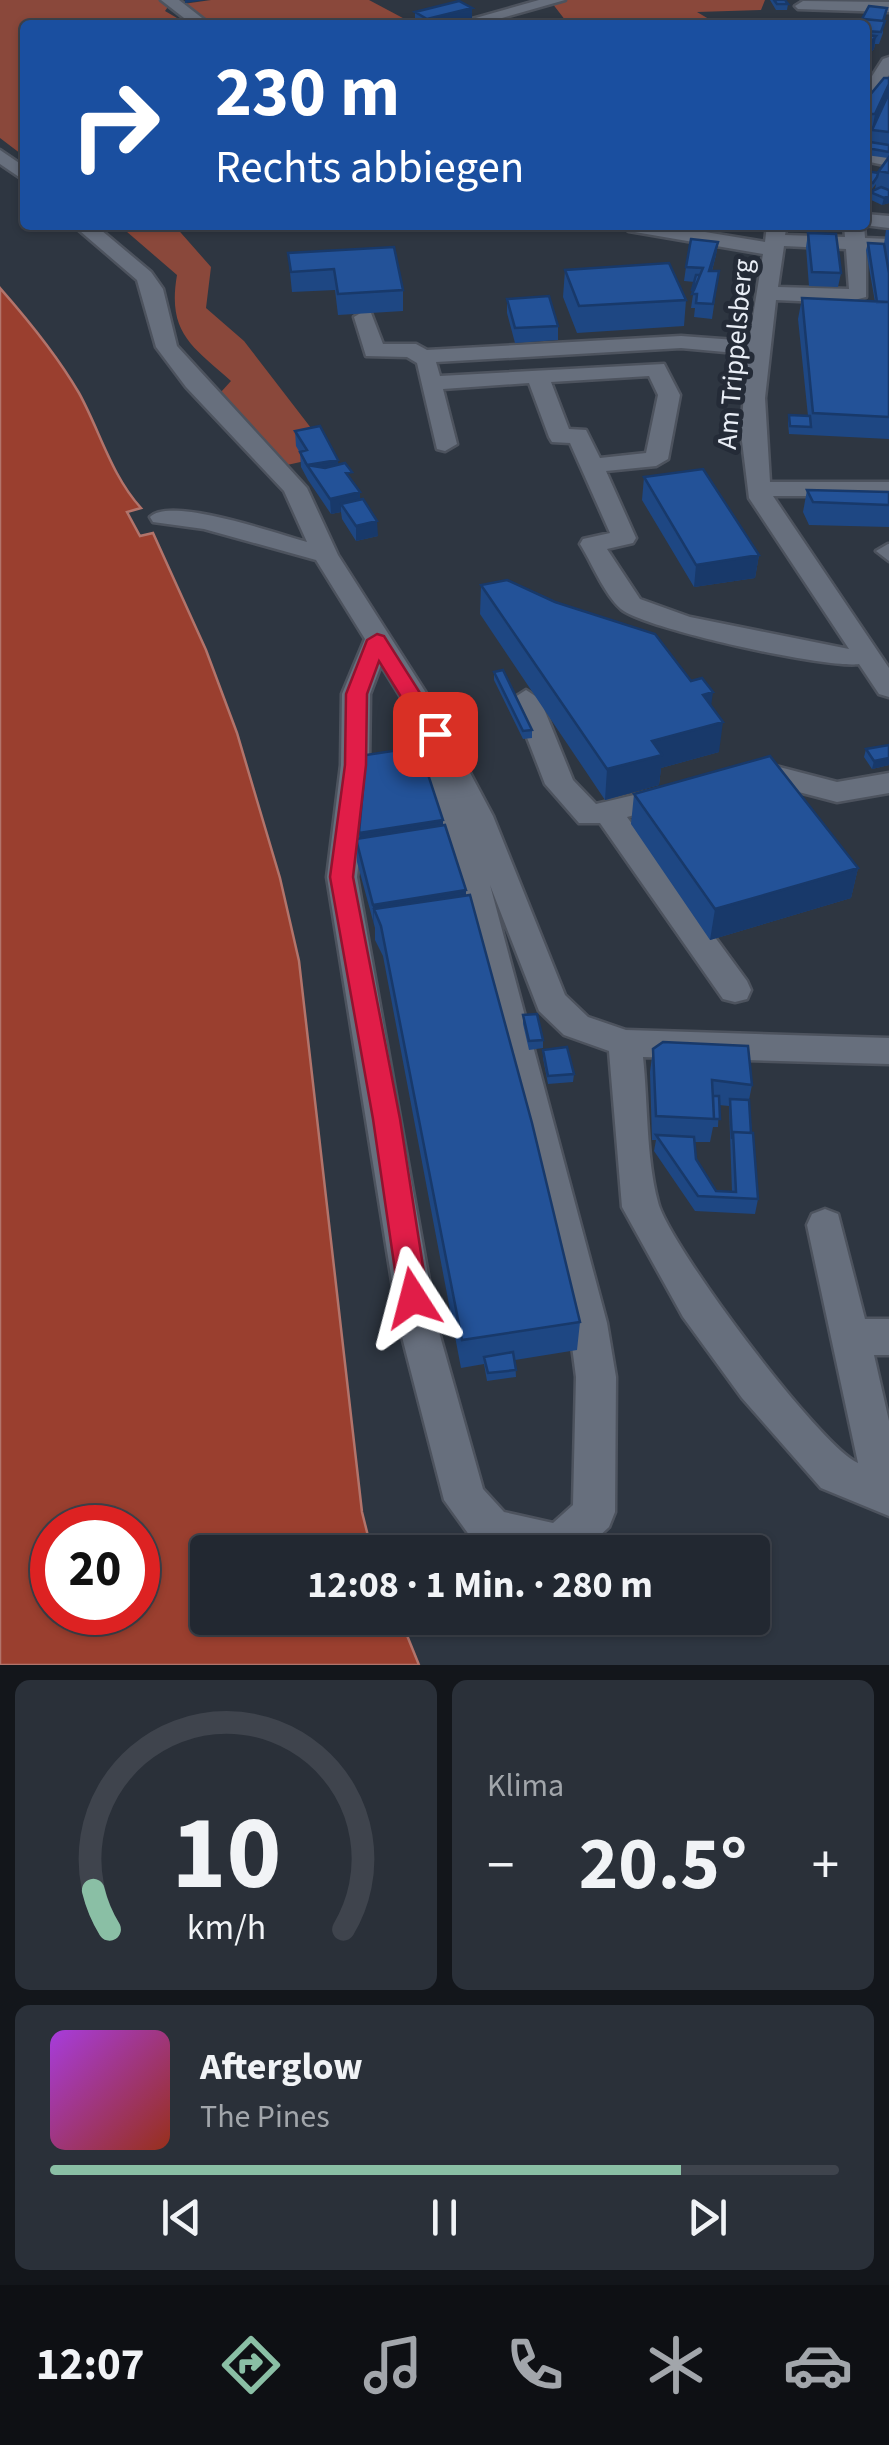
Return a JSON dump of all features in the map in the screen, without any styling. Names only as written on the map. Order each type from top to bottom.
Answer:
[{"type":"street","points":[[169,0],[196,20]]},
{"type":"street","points":[[479,20],[558,0]]},
{"type":"street","points":[[802,6],[889,8]]},
{"type":"street","points":[[873,92],[889,62]]},
{"type":"street","points":[[0,155],[20,172]]},
{"type":"street","points":[[88,230],[144,276],[153,289],[167,347],[194,382],[295,488],[324,555],[420,707],[478,816],[551,1002],[576,1026],[625,1043],[889,1051]]},
{"type":"street","points":[[686,230],[776,238],[855,234],[889,245]]},
{"type":"street","points":[[768,303],[860,293],[855,234]]},
{"type":"street","name":"Am Trippelsberg","points":[[776,238],[754,418],[758,489],[881,670]]},
{"type":"street","points":[[768,303],[850,317]]},
{"type":"street","points":[[364,317],[374,352],[416,350],[418,358],[681,342],[762,349]]},
{"type":"street","points":[[426,357],[444,444]]},
{"type":"street","points":[[430,384],[656,369],[669,395],[656,459],[590,466]]},
{"type":"street","points":[[538,377],[560,438],[578,436],[624,538],[592,544],[631,604],[682,624],[844,658],[881,670]]},
{"type":"street","points":[[758,489],[889,489]]},
{"type":"street","points":[[162,517],[206,522],[324,555]]},
{"type":"street","points":[[377,640],[356,694],[356,765],[342,877],[418,1325],[465,1500],[490,1528],[525,1542],[558,1544],[581,1529],[594,1512],[596,1377],[588,1323],[524,1062],[466,856],[441,792],[420,707]]},
{"type":"street","points":[[526,699],[560,784],[590,816],[694,790]]},
{"type":"street","points":[[729,782],[764,773],[837,792],[889,783]]},
{"type":"street","points":[[607,811],[735,990]]},
{"type":"street","points":[[625,1043],[640,1207],[697,1305],[756,1385],[836,1474],[889,1492]]},
{"type":"street","points":[[824,1224],[870,1337],[878,1462],[889,1492]]},
{"type":"shaded area","points":[[0,0],[166,0],[170,4],[165,11],[180,20],[20,20],[20,153],[0,138]]},
{"type":"shaded area","points":[[211,0],[369,0],[407,20],[200,20],[176,5]]},
{"type":"shaded area","points":[[765,0],[761,10],[697,12],[711,20],[565,20],[552,3]]},
{"type":"shaded area","points":[[125,230],[178,230],[211,267],[206,308],[244,341],[321,441],[305,461],[287,465],[221,392],[231,381],[194,347],[179,325],[177,275]]},
{"type":"shaded area","points":[[0,288],[79,393],[114,467],[141,508],[127,512],[140,536],[153,533],[206,650],[237,733],[280,878],[299,961],[368,1535],[190,1535],[190,1635],[407,1635],[419,1665],[0,1665]]},
{"type":"building","points":[[459,1],[472,8],[427,19],[415,12]]},
{"type":"building","points":[[869,6],[887,8],[883,21],[862,19]]},
{"type":"building","points":[[864,19],[885,21],[881,32],[870,31],[870,20]]},
{"type":"building","points":[[884,78],[889,78],[875,114],[870,114],[870,95]]},
{"type":"building","points":[[889,93],[889,132],[872,130]]},
{"type":"building","points":[[870,142],[889,145],[889,152],[870,149]]},
{"type":"building","points":[[889,157],[889,173],[879,171]]},
{"type":"building","points":[[870,172],[878,173],[870,182]]},
{"type":"building","points":[[881,187],[889,190],[889,196],[870,192]]},
{"type":"building","points":[[808,233],[836,234],[841,273],[812,272]]},
{"type":"building","points":[[691,239],[718,242],[709,271],[719,271],[713,304],[696,303],[697,294],[692,294],[703,268],[686,267]]},
{"type":"building","points":[[868,243],[884,244],[889,302],[877,302]]},
{"type":"building","points":[[394,247],[403,290],[338,294],[334,269],[291,272],[288,253]]},
{"type":"building","points":[[669,263],[686,300],[579,306],[565,270]]},
{"type":"building","points":[[549,296],[558,326],[515,328],[507,299]]},
{"type":"building","points":[[802,298],[889,302],[889,417],[813,413]]},
{"type":"building","points":[[789,415],[810,416],[811,427],[790,426]]},
{"type":"building","points":[[320,426],[338,460],[307,465],[300,452],[307,450],[295,431]]},
{"type":"building","points":[[345,463],[352,472],[346,473],[360,492],[330,499],[307,465],[325,468]]},
{"type":"building","points":[[703,469],[759,555],[696,565],[644,477]]},
{"type":"building","points":[[807,490],[889,492],[889,505],[813,502]]},
{"type":"building","points":[[363,499],[377,521],[356,526],[341,504]]},
{"type":"building","points":[[507,580],[555,602],[655,634],[691,681],[702,678],[713,692],[703,695],[723,722],[652,741],[662,755],[607,769],[481,585]]},
{"type":"building","points":[[503,670],[532,730],[523,731],[494,672]]},
{"type":"building","points":[[889,745],[889,758],[874,761],[866,749]]},
{"type":"building","points":[[419,747],[443,820],[359,833],[366,755]]},
{"type":"building","points":[[770,756],[858,868],[715,909],[634,794]]},
{"type":"building","points":[[445,825],[466,890],[373,905],[356,839]]},
{"type":"building","points":[[470,895],[532,1123],[580,1322],[462,1340],[381,926],[374,909]]},
{"type":"building","points":[[537,1014],[543,1040],[529,1041],[523,1015]]},
{"type":"building","points":[[663,1042],[748,1046],[752,1085],[712,1080],[714,1119],[656,1116],[653,1049]]},
{"type":"building","points":[[567,1047],[574,1074],[548,1076],[543,1050]]},
{"type":"building","points":[[713,1096],[719,1096],[720,1119],[714,1119]]},
{"type":"building","points":[[730,1099],[749,1100],[751,1133],[733,1132],[732,1139]]},
{"type":"building","points":[[733,1132],[753,1133],[758,1199],[698,1196],[656,1135],[694,1137],[696,1159],[716,1191],[736,1192]]},
{"type":"building","points":[[513,1352],[516,1370],[488,1373],[484,1357]]},
{"type":"route","points":[[413,1298],[386,1119],[343,900],[342,877],[356,765],[356,694],[377,640],[435,734]]}]
